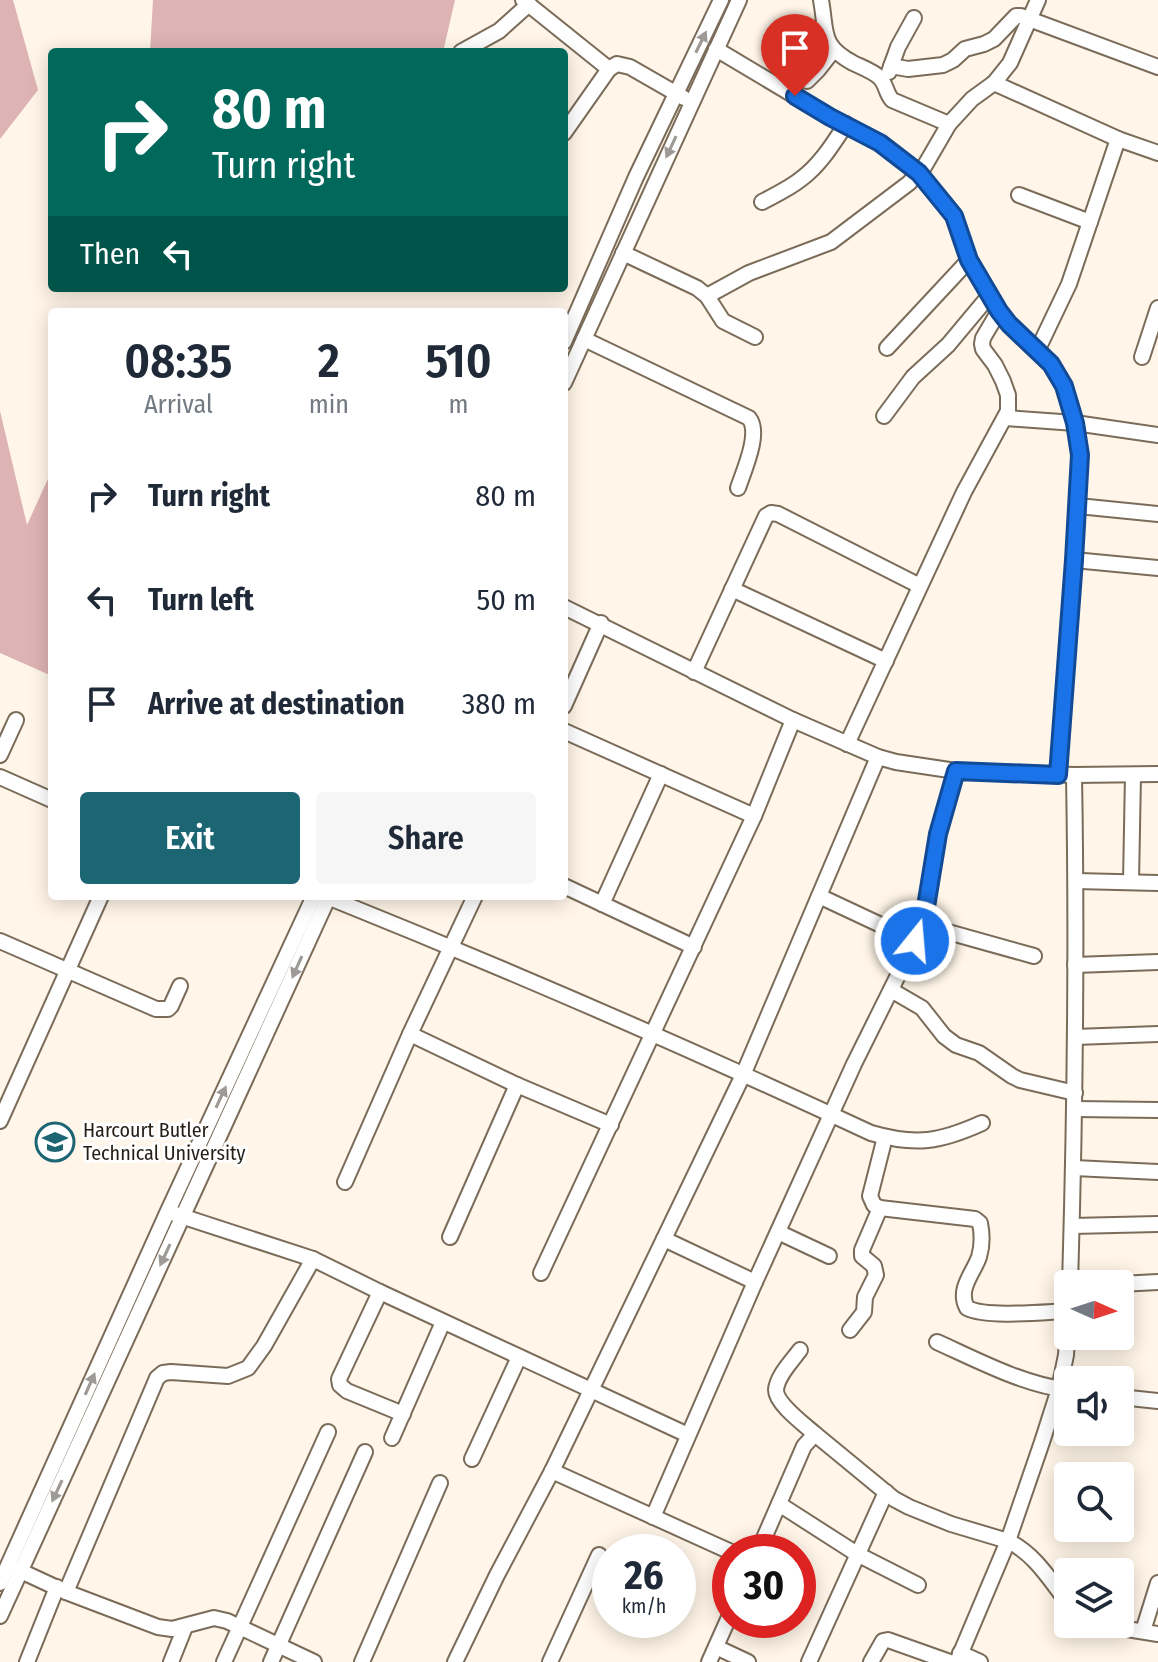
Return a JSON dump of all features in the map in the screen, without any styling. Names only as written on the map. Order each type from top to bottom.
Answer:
[{"type":"street","points":[[568,333],[636,177],[721,0]]},
{"type":"street","points":[[821,0],[827,38],[833,51],[879,77],[885,84]]},
{"type":"street","points":[[707,296],[749,273],[831,242],[909,183],[972,99],[994,83],[1010,63],[1038,0]]},
{"type":"street","points":[[568,374],[736,1]]},
{"type":"street","points":[[468,48],[499,31],[526,2],[609,69]]},
{"type":"street","points":[[891,66],[908,69],[943,65],[965,49],[989,42],[1016,16],[1031,18],[1158,67]]},
{"type":"street","points":[[914,18],[891,66],[885,84],[886,92],[892,100],[946,130]]},
{"type":"street","points":[[716,49],[880,143],[919,173],[954,216],[969,260],[999,311],[1009,324],[1042,341],[1064,386],[1080,455],[1058,775]]},
{"type":"street","points":[[807,81],[833,51]]},
{"type":"street","points":[[568,127],[609,69],[617,64],[630,67],[692,102]]},
{"type":"street","points":[[994,83],[1118,139],[1158,153]]},
{"type":"street","points":[[762,202],[800,181],[818,164],[846,124]]},
{"type":"street","points":[[1042,341],[1065,293],[1118,139]]},
{"type":"street","points":[[1019,195],[1090,222]]},
{"type":"street","points":[[601,259],[620,260],[697,288],[707,296],[723,321],[755,337]]},
{"type":"street","points":[[887,348],[969,260]]},
{"type":"street","points":[[884,416],[913,377],[948,345],[989,296]]},
{"type":"street","points":[[1142,357],[1158,308]]},
{"type":"street","points":[[847,744],[971,477],[1006,418],[1008,395],[1000,373],[982,344],[999,311]]},
{"type":"street","points":[[584,339],[749,418],[753,422],[754,435],[738,488]]},
{"type":"street","points":[[1006,418],[1075,423],[1158,435]]},
{"type":"street","points":[[1078,506],[1158,514]]},
{"type":"street","points":[[694,672],[766,516],[771,513],[920,586]]},
{"type":"street","points":[[1074,560],[1158,568]]},
{"type":"street","points":[[732,589],[886,661]]},
{"type":"street","points":[[568,609],[793,720],[878,757],[956,771],[1058,775],[1158,774]]},
{"type":"street","points":[[568,697],[601,623]]},
{"type":"street","points":[[0,755],[16,720]]},
{"type":"street","points":[[541,1273],[754,816],[793,720]]},
{"type":"street","points":[[568,733],[754,816]]},
{"type":"street","points":[[455,1662],[552,1471],[743,1075],[878,757]]},
{"type":"street","points":[[653,1517],[854,1064],[923,925],[938,834],[956,771]]},
{"type":"street","points":[[602,904],[661,774]]},
{"type":"street","points":[[1070,1270],[1075,1109],[1074,775]]},
{"type":"street","points":[[1131,882],[1133,775]]},
{"type":"street","points":[[0,777],[48,798]]},
{"type":"street","points":[[1076,881],[1158,883]]},
{"type":"street","points":[[568,888],[694,947]]},
{"type":"street","points":[[819,896],[915,941]]},
{"type":"street","points":[[0,1121],[5,1098],[99,900]]},
{"type":"street","points":[[0,1616],[14,1568],[168,1211],[322,900]]},
{"type":"street","points":[[0,1583],[14,1568],[183,1216],[322,900]]},
{"type":"street","points":[[334,900],[451,946],[871,1133],[897,1139],[935,1140],[982,1123]]},
{"type":"street","points":[[345,1182],[473,900]]},
{"type":"street","points":[[923,925],[1034,956]]},
{"type":"street","points":[[0,941],[156,1009],[171,1006],[180,986]]},
{"type":"street","points":[[1075,965],[1158,962]]},
{"type":"street","points":[[891,990],[922,1008],[950,1042],[979,1053],[1020,1080],[1075,1093]]},
{"type":"street","points":[[410,1034],[611,1125]]},
{"type":"street","points":[[1075,1037],[1158,1034]]},
{"type":"street","points":[[450,1237],[517,1085]]},
{"type":"street","points":[[1075,1109],[1158,1110]]},
{"type":"street","points":[[885,1137],[870,1196],[874,1205],[975,1219],[980,1223],[978,1258],[963,1296],[965,1304],[971,1310],[997,1313],[1054,1311]]},
{"type":"street","points":[[1074,1168],[1158,1172]]},
{"type":"street","points":[[850,1330],[864,1312],[865,1297],[876,1275],[874,1266],[862,1256],[862,1250],[880,1208]]},
{"type":"street","points":[[168,1211],[313,1259],[688,1435]]},
{"type":"street","points":[[1072,1226],[1158,1224]]},
{"type":"street","points":[[778,1232],[829,1256]]},
{"type":"street","points":[[664,1239],[755,1282]]},
{"type":"street","points":[[27,1662],[157,1378],[171,1372],[228,1376],[248,1368],[264,1346],[313,1259]]},
{"type":"street","points":[[1134,1283],[1158,1282]]},
{"type":"street","points":[[380,1292],[342,1372],[340,1385],[347,1391],[403,1414]]},
{"type":"street","points":[[392,1438],[443,1322]]},
{"type":"street","points":[[937,1342],[1020,1377],[1054,1387]]},
{"type":"street","points":[[800,1350],[779,1380],[776,1390],[783,1404],[815,1434],[894,1499],[923,1514],[1019,1546],[1054,1585]]},
{"type":"street","points":[[472,1459],[519,1357]]},
{"type":"street","points":[[1134,1398],[1158,1401]]},
{"type":"street","points":[[956,1659],[1008,1541],[1054,1415]]},
{"type":"street","points":[[224,1662],[328,1432]]},
{"type":"street","points":[[766,1534],[804,1446],[815,1434]]},
{"type":"street","points":[[271,1662],[365,1452]]},
{"type":"street","points":[[552,1471],[712,1543]]},
{"type":"street","points":[[362,1662],[440,1483]]},
{"type":"street","points":[[809,1662],[886,1492]]},
{"type":"street","points":[[779,1504],[857,1554],[918,1585]]},
{"type":"street","points":[[14,1568],[158,1627],[185,1627],[214,1618],[227,1621],[314,1662]]},
{"type":"street","points":[[550,1662],[592,1570]]},
{"type":"street","points":[[1150,1633],[1158,1583]]},
{"type":"street","points":[[171,1662],[185,1627]]},
{"type":"street","points":[[709,1662],[720,1638]]},
{"type":"street","points":[[871,1662],[878,1646],[888,1640],[956,1659],[980,1662]]},
{"type":"street","points":[[716,1647],[748,1662]]},
{"type":"shaded area","points":[[0,0],[13,0],[38,90],[0,139]]},
{"type":"shaded area","points":[[153,0],[455,0],[444,48],[150,48]]},
{"type":"shaded area","points":[[0,411],[27,525],[48,479],[48,674],[0,653]]},
{"type":"place","name":"Harcourt Butler Technical University","points":[[55,1142]]},
{"type":"route","points":[[795,96],[880,143],[919,173],[949,209],[969,260],[999,311],[1038,349],[1057,373],[1064,386],[1079,442],[1078,506],[1058,775],[956,771],[938,834],[923,925],[915,941]]}]
